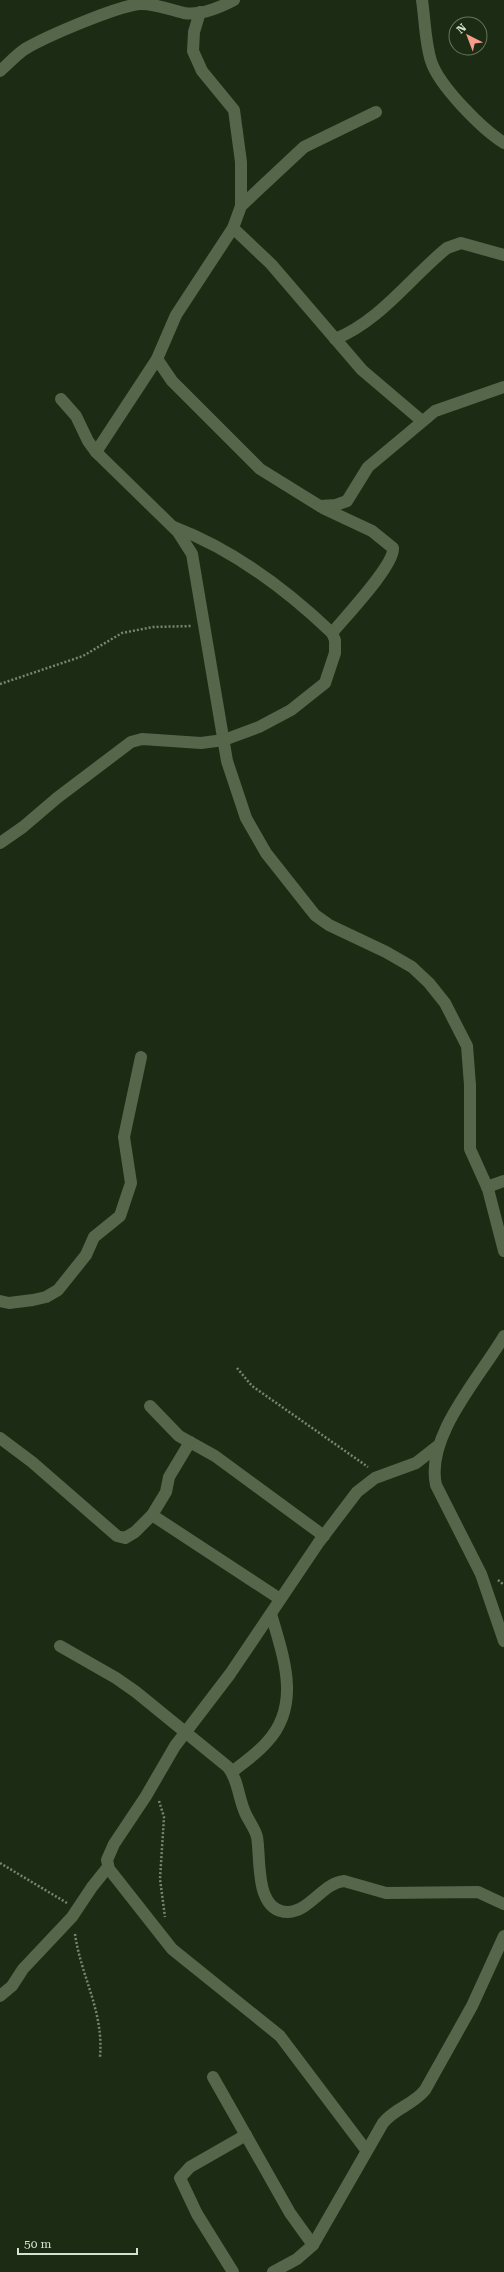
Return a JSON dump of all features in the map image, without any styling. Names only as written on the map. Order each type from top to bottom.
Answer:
[{"type":"street","points":[[0,71],[18,54],[33,45],[111,12],[129,6],[146,4],[188,14],[218,8],[234,0]]},
{"type":"street","points":[[422,0],[430,57],[433,67],[470,116],[504,144]]},
{"type":"street","points":[[96,452],[157,359],[176,316],[233,228],[241,206],[241,162],[235,114],[229,102],[199,66],[193,52],[194,32],[200,12]]},
{"type":"street","points":[[241,206],[304,147],[376,112]]},
{"type":"street","points":[[233,228],[271,264],[362,370],[422,421]]},
{"type":"street","points":[[335,339],[361,326],[381,310],[447,248],[461,243],[504,255]]},
{"type":"street","points":[[157,359],[172,381],[260,469],[320,506],[372,531],[394,549],[378,579],[332,633]]},
{"type":"street","points":[[320,506],[336,505],[347,501],[368,467],[403,440],[422,421],[442,408],[504,387]]},
{"type":"street","points":[[61,399],[76,416],[88,441],[96,452],[172,526],[192,554],[227,760],[246,818],[266,853],[305,904],[323,922],[386,952],[412,967],[429,983],[445,1003],[467,1046],[470,1084],[470,1149],[487,1187],[504,1251]]},
{"type":"street","points":[[0,843],[23,827],[57,798],[131,742],[142,739],[167,742],[201,743],[224,740],[259,727],[278,717],[321,688],[325,683],[334,659],[335,640],[332,633],[299,602],[237,558],[197,536],[172,526]]},
{"type":"street","points":[[0,1311],[4,1302],[46,1297],[58,1290],[86,1255],[94,1237],[120,1216],[131,1183],[124,1137],[142,1057]]},
{"type":"street","points":[[487,1187],[504,1181]]},
{"type":"street","points":[[504,1336],[473,1380],[439,1445],[434,1466],[436,1485],[481,1574],[504,1641]]},
{"type":"street","points":[[150,1406],[179,1436],[215,1456],[324,1536]]},
{"type":"street","points":[[0,1438],[32,1462],[117,1536],[128,1537],[152,1514],[166,1492],[169,1477],[190,1442]]},
{"type":"street","points":[[366,2150],[280,2036],[183,1959],[164,1940],[108,1867],[106,1860],[186,1732],[230,1674],[280,1599],[357,1492],[367,1483],[380,1475],[416,1463],[439,1445]]},
{"type":"street","points":[[152,1514],[280,1599]]},
{"type":"street","points":[[232,1772],[267,1743],[278,1728],[285,1705],[288,1687],[286,1667],[271,1614]]},
{"type":"street","points":[[60,1646],[116,1678],[220,1759],[232,1772],[243,1808],[257,1837],[259,1874],[264,1892],[278,1910],[289,1912],[297,1910],[334,1885],[344,1881],[386,1893],[478,1892],[504,1904]]},
{"type":"street","points":[[0,1996],[12,1986],[33,1957],[75,1913],[92,1887],[108,1867]]},
{"type":"street","points":[[273,2272],[306,2253],[313,2245],[366,2150],[389,2116],[415,2101],[431,2082],[472,2006],[504,1936]]},
{"type":"street","points":[[213,2077],[290,2213],[313,2245]]},
{"type":"street","points":[[233,2272],[197,2214],[180,2178],[190,2167],[246,2135]]},
{"type":"path","points":[[0,684],[83,656],[122,633],[136,629],[153,627],[204,626]]},
{"type":"path","points":[[237,1368],[252,1386],[380,1475]]},
{"type":"path","points":[[155,1781],[164,1817],[160,1879],[166,1925],[164,1940]]},
{"type":"path","points":[[0,1863],[42,1889],[75,1913],[76,1943],[98,2015],[102,2039],[100,2057]]}]
